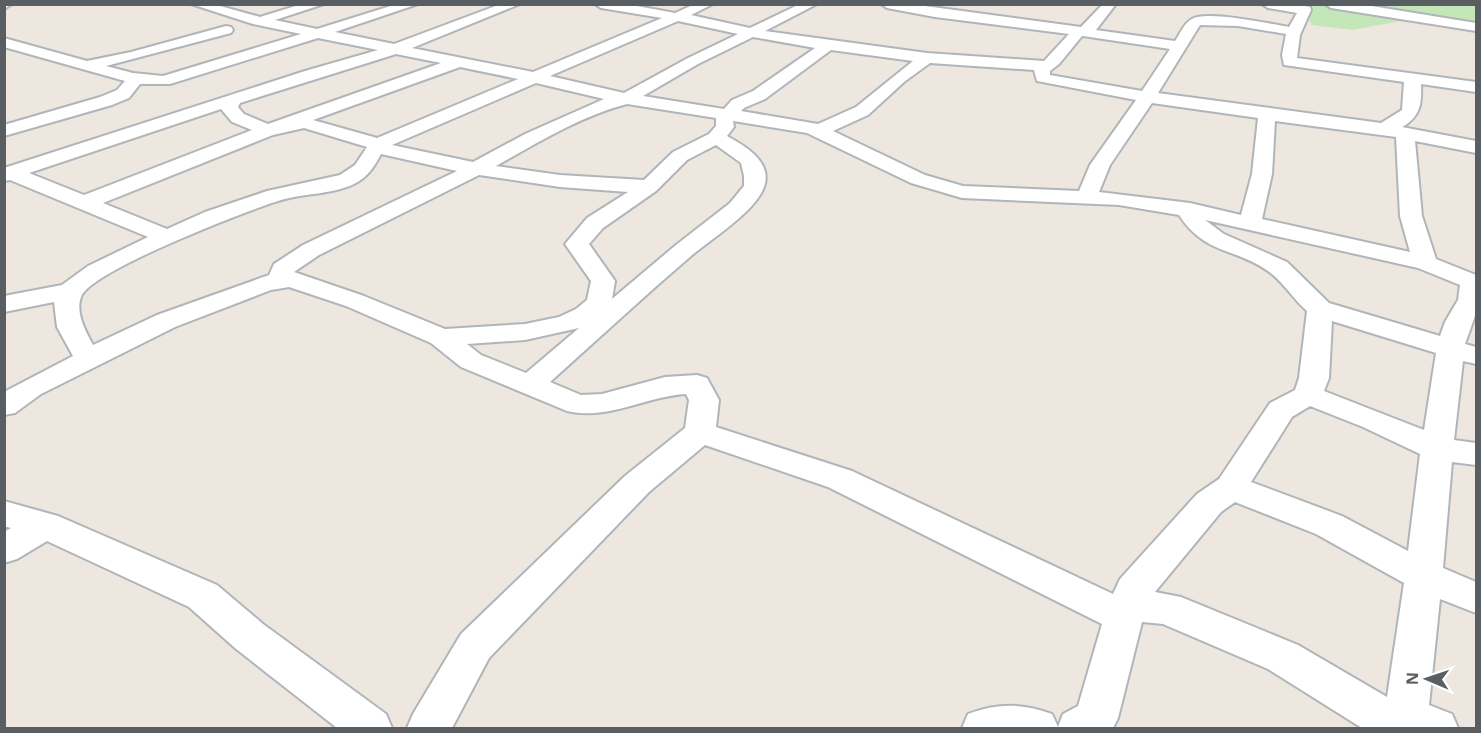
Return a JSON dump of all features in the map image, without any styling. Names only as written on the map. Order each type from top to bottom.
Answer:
[{"type":"street","points":[[258,21],[318,4]]},
{"type":"street","points":[[164,81],[412,4]]},
{"type":"street","points":[[8,174],[311,74],[393,50],[514,4]]},
{"type":"street","points":[[601,4],[754,32],[785,40],[927,58],[1047,66]]},
{"type":"street","points":[[4,304],[70,291],[97,271],[213,217],[274,195],[346,180],[363,169],[378,144],[707,4]]},
{"type":"street","points":[[280,280],[283,269],[311,250],[476,169],[579,115],[627,98],[693,61],[811,4]]},
{"type":"street","points":[[887,4],[997,15],[1179,46]]},
{"type":"street","points":[[1110,4],[1090,28],[1081,31],[1042,70],[1041,77],[1148,97],[1383,129],[1476,147]]},
{"type":"street","points":[[1268,4],[1305,10],[1299,19],[1289,46],[1289,62],[1476,87]]},
{"type":"street","points":[[1331,4],[1384,8],[1476,27]]},
{"type":"street","points":[[209,5],[258,21],[627,98],[820,130],[918,179],[962,192],[1119,199],[1190,210],[1425,263],[1476,283],[1471,288],[1471,300],[1458,322],[1463,353],[1437,449],[1412,725],[1283,657],[1167,608],[1126,611],[840,479],[699,432]]},
{"type":"street","points":[[1086,198],[1100,165],[1148,97],[1179,46],[1187,37],[1190,27],[1197,21],[1238,22],[1296,32]]},
{"type":"street","points":[[87,65],[134,56],[226,30]]},
{"type":"street","points":[[731,43],[785,40]]},
{"type":"street","points":[[4,42],[136,78],[164,81],[190,92]]},
{"type":"street","points":[[441,337],[505,334],[560,327],[583,316],[598,303],[603,281],[577,244],[596,223],[649,187],[680,156],[716,138],[723,132],[727,115],[738,104],[759,95],[829,45]]},
{"type":"street","points":[[4,59],[36,51]]},
{"type":"street","points":[[820,130],[862,111],[898,79],[927,58]]},
{"type":"street","points":[[84,203],[268,130],[459,62]]},
{"type":"street","points":[[1383,129],[1406,118],[1415,98],[1412,77]]},
{"type":"street","points":[[4,131],[123,94],[136,78]]},
{"type":"street","points":[[106,100],[190,92],[238,99]]},
{"type":"street","points":[[238,99],[229,108],[238,118],[268,130],[305,123],[378,144],[391,152],[476,169],[560,181],[649,187]]},
{"type":"street","points":[[1267,115],[1257,224],[1277,256],[1273,263]]},
{"type":"street","points":[[1405,134],[1411,216],[1425,263]]},
{"type":"street","points":[[530,385],[684,250],[738,208],[754,188],[753,165],[750,159],[716,138]]},
{"type":"street","points":[[8,174],[167,237]]},
{"type":"street","points":[[1190,210],[1188,212],[1193,222],[1221,243],[1273,263],[1295,281],[1303,294],[1320,309],[1463,353]]},
{"type":"street","points":[[4,406],[31,388],[176,317],[280,280],[299,280],[441,337],[471,361],[578,404],[620,399],[665,386],[697,384],[704,400],[699,432],[637,484],[475,646],[429,729]]},
{"type":"street","points":[[70,291],[65,301],[65,310],[76,340],[90,360]]},
{"type":"street","points":[[1079,729],[1096,718],[1134,590],[1189,524],[1209,503],[1231,487],[1281,410],[1308,395],[1314,378],[1320,309]]},
{"type":"street","points":[[1308,395],[1374,420],[1437,449],[1476,454]]},
{"type":"street","points":[[1231,487],[1329,525],[1424,576],[1476,598]]},
{"type":"street","points":[[4,513],[45,525],[203,596],[249,636],[370,729]]},
{"type":"street","points":[[4,549],[45,525]]},
{"type":"street","points":[[984,729],[1017,724],[1036,729]]},
{"type":"green space","points":[[1261,5],[1476,5],[1476,29],[1400,21],[1353,30],[1312,25],[1302,9]]}]
